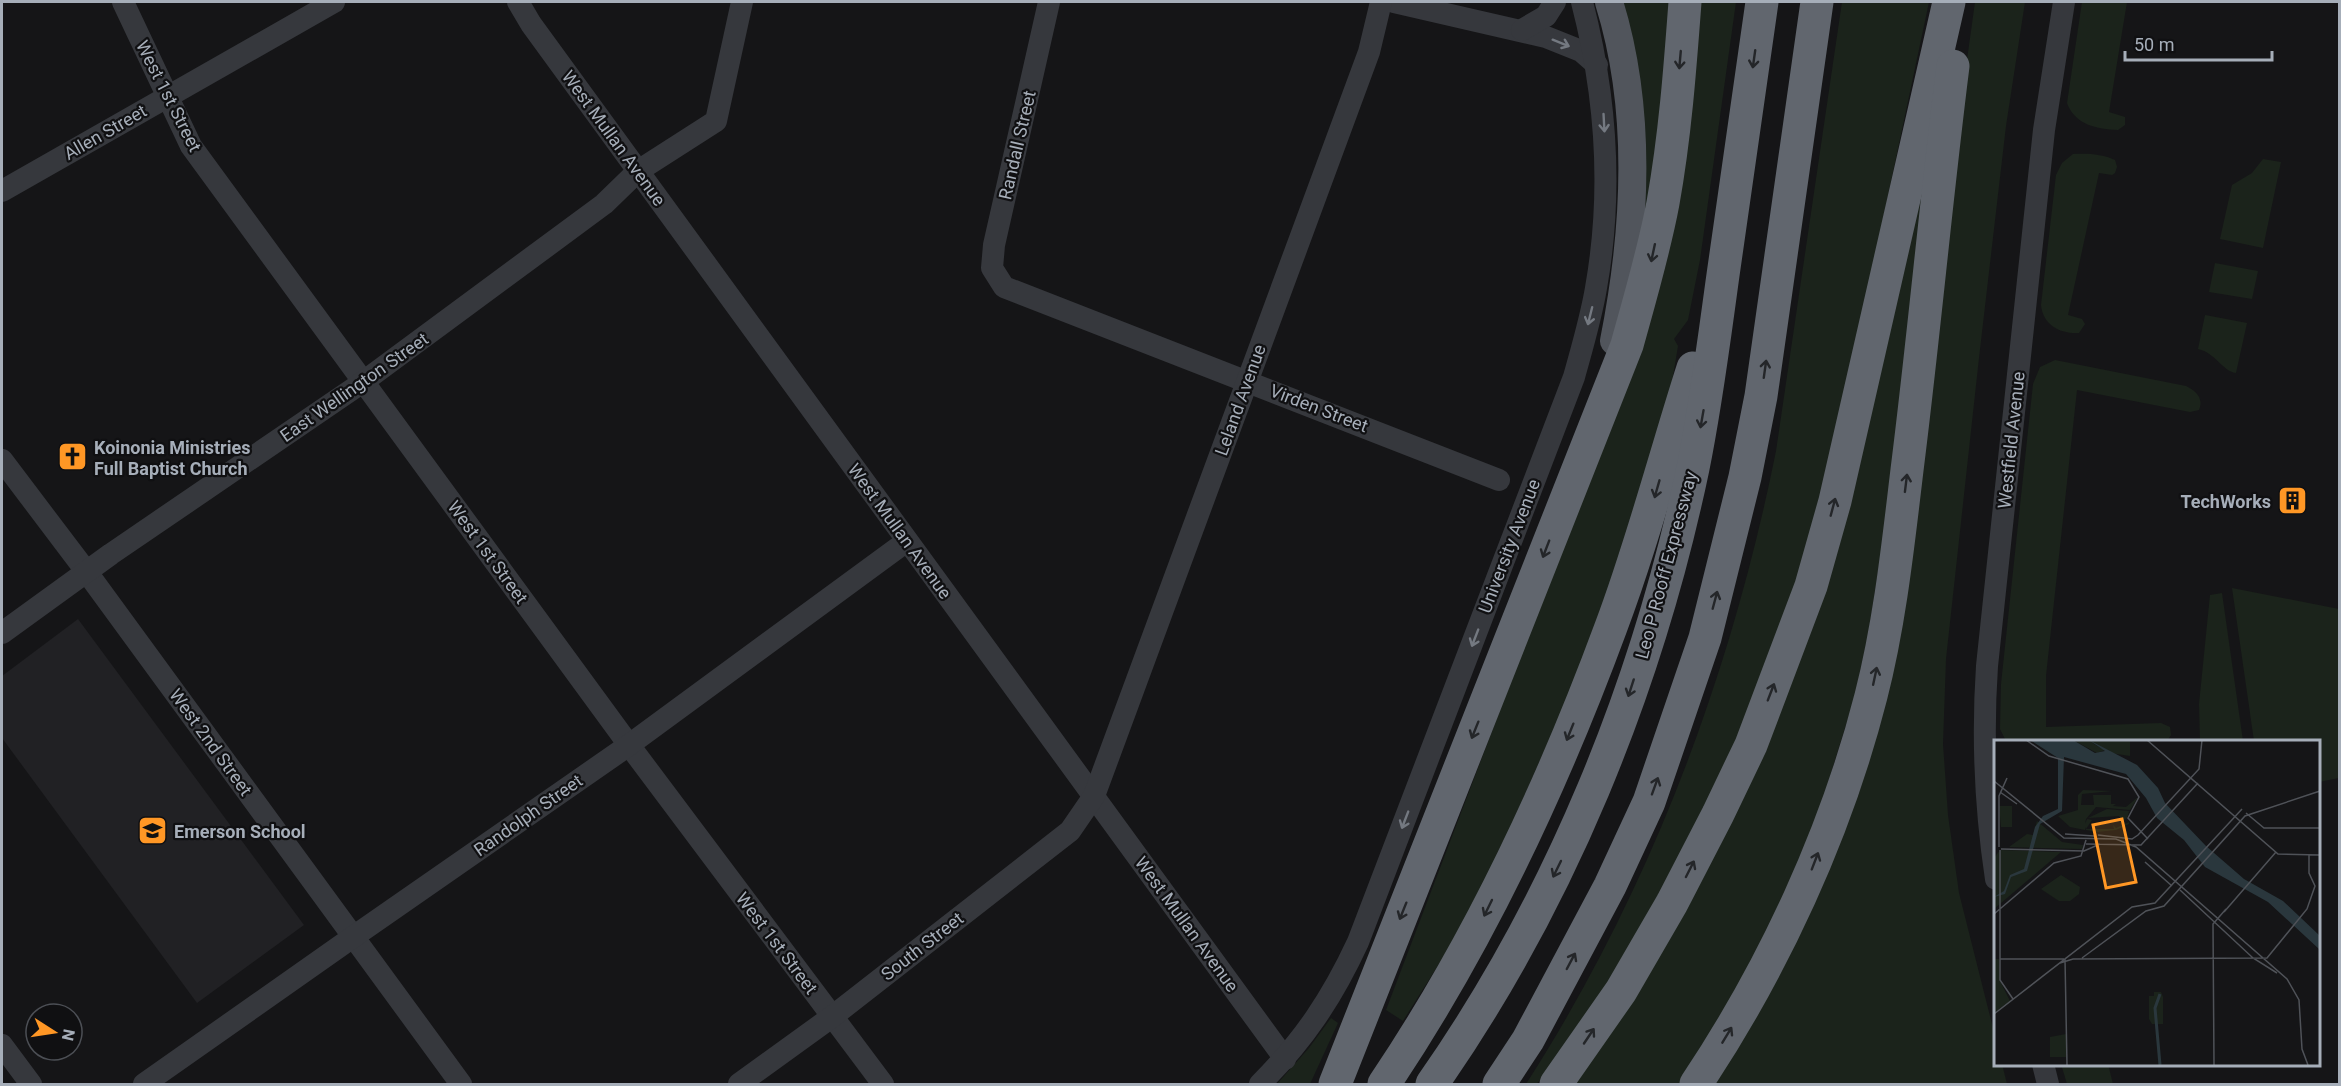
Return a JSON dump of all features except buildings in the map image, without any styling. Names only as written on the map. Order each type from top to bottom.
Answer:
[{"type":"highway","points":[[1335,1084],[1626,345],[1650,265],[1663,202],[1674,131],[1685,2]]},
{"type":"highway","name":"Leo P Rooff Expressway","points":[[1432,1084],[1480,1011],[1521,942],[1559,866],[1597,781],[1624,710],[1671,558],[1693,468],[1707,386],[1762,2]]},
{"type":"highway","points":[[1499,1084],[1528,1040],[1568,967],[1625,854],[1649,802],[1705,638],[1745,477],[1761,396],[1817,2]]},
{"type":"highway","points":[[1556,1084],[1621,991],[1672,903],[1750,745],[1807,596],[1835,501],[1949,2]]},
{"type":"highway","points":[[1696,1084],[1746,1003],[1806,883],[1830,822],[1871,697],[1883,641],[1898,542],[1962,2]]},
{"type":"highway","points":[[1384,1084],[1419,1033],[1471,942],[1522,840],[1569,736],[1612,626],[1647,522],[1684,394],[1724,272]]},
{"type":"main road","points":[[1568,494],[1613,343],[1628,253],[1633,200],[1629,107],[1624,65],[1609,2]]},
{"type":"street","name":"West 1st Street","points":[[123,2],[191,146],[629,745],[883,1084]]},
{"type":"street","name":"Allen Street","points":[[2,191],[334,2]]},
{"type":"street","name":"West Mullan Avenue","points":[[518,2],[531,24],[1285,1059]]},
{"type":"street","name":"East Wellington Street","points":[[2,633],[86,571],[363,382],[604,204],[638,171],[716,121],[742,2]]},
{"type":"street","name":"Randall Street","points":[[1004,287],[992,268],[994,245],[1049,2]]},
{"type":"street","name":"Leland Avenue","points":[[1094,796],[1369,52],[1381,2]]},
{"type":"street","points":[[1394,2],[1522,30],[1562,42],[1581,51],[1597,64]]},
{"type":"street","points":[[1522,30],[1546,16],[1555,2]]},
{"type":"street","name":"University Avenue","points":[[1260,1084],[1285,1059],[1320,1013],[1340,981],[1358,942],[1574,377],[1596,289],[1605,203],[1604,122],[1597,64],[1582,2]]},
{"type":"street","name":"Westfield Avenue","points":[[1994,864],[1984,774],[1987,666],[2044,130],[2064,2]]},
{"type":"street","name":"Virden Street","points":[[1004,287],[1499,480]]},
{"type":"street","name":"West 2nd Street","points":[[2,460],[86,571],[461,1084]]},
{"type":"street","name":"Randolph Street","points":[[144,1084],[629,745],[908,541]]},
{"type":"street","name":"South Street","points":[[739,1084],[832,1016],[1070,831],[1094,796]]},
{"type":"street","points":[[2,1045],[31,1084]]},
{"type":"street","points":[[2043,1065],[2048,1084]]},
{"type":"shaded area","points":[[1622,2],[1676,2],[1644,240]]},
{"type":"shaded area","points":[[1697,2],[1736,2],[1700,260],[1688,320],[1674,339],[1678,346],[1671,388],[1645,481],[1584,661],[1492,869],[1444,956],[1403,1021],[1386,1010],[1621,392]]},
{"type":"shaded area","points":[[1842,2],[1929,2],[1835,446],[1783,629],[1704,814],[1623,960],[1537,1084],[1526,1084],[1570,1011],[1611,935],[1648,858],[1681,779],[1710,699],[1735,617],[1776,451]]},
{"type":"shaded area","points":[[1975,2],[2025,2],[2006,126],[1979,358],[1946,659],[1943,744],[1948,815],[1959,893],[1994,1032],[1994,1065],[2002,1065],[2007,1084],[1711,1084],[1852,790],[1943,233]]},
{"type":"shaded area","points":[[2082,2],[2127,2],[2109,112],[2125,117],[2125,125],[2118,130],[2095,127],[2081,121],[2067,103]]},
{"type":"shaded area","points":[[1929,139],[1887,513],[1868,636],[1854,699],[1822,802],[1798,866],[1754,962],[1681,1084],[1569,1084],[1716,848]]},
{"type":"shaded area","points":[[2073,154],[2105,156],[2115,160],[2117,167],[2112,175],[2099,173],[2068,315],[2082,319],[2085,324],[2079,333],[2065,332],[2054,327],[2045,318],[2041,305],[2056,175],[2062,163]]},
{"type":"shaded area","points":[[2263,159],[2281,162],[2263,248],[2220,239],[2232,185],[2252,173]]},
{"type":"shaded area","points":[[2215,263],[2258,271],[2252,299],[2209,292]]},
{"type":"shaded area","points":[[2205,315],[2247,323],[2236,373],[2231,372],[2210,354],[2198,349]]},
{"type":"shaded area","points":[[2055,360],[2186,386],[2200,398],[2199,410],[2190,412],[2077,390],[2046,676],[2046,727],[2161,723],[2170,727],[2171,735],[2168,740],[2006,740],[2000,729],[2001,684],[2033,384],[2040,367]]},
{"type":"shaded area","points":[[2232,588],[2339,609],[2339,778],[2320,782],[2320,740],[2254,740]]},
{"type":"shaded area","points":[[2222,593],[2243,740],[2200,740],[2199,704],[2210,595]]},
{"type":"shaded area","name":"Emerson School","points":[[78,619],[304,925],[197,1003],[2,738],[2,676]]},
{"type":"shaded area","points":[[1331,1018],[1338,1023],[1310,1084],[1277,1084],[1309,1048]]},
{"type":"shaded area","points":[[2061,1065],[2108,1065],[2113,1084],[2067,1084]]},
{"type":"place","name":"Koinonia Ministries Full Baptist Church","points":[[73,457]]},
{"type":"place","name":"TechWorks","points":[[2292,501]]},
{"type":"place","name":"Emerson School","points":[[153,831]]}]
